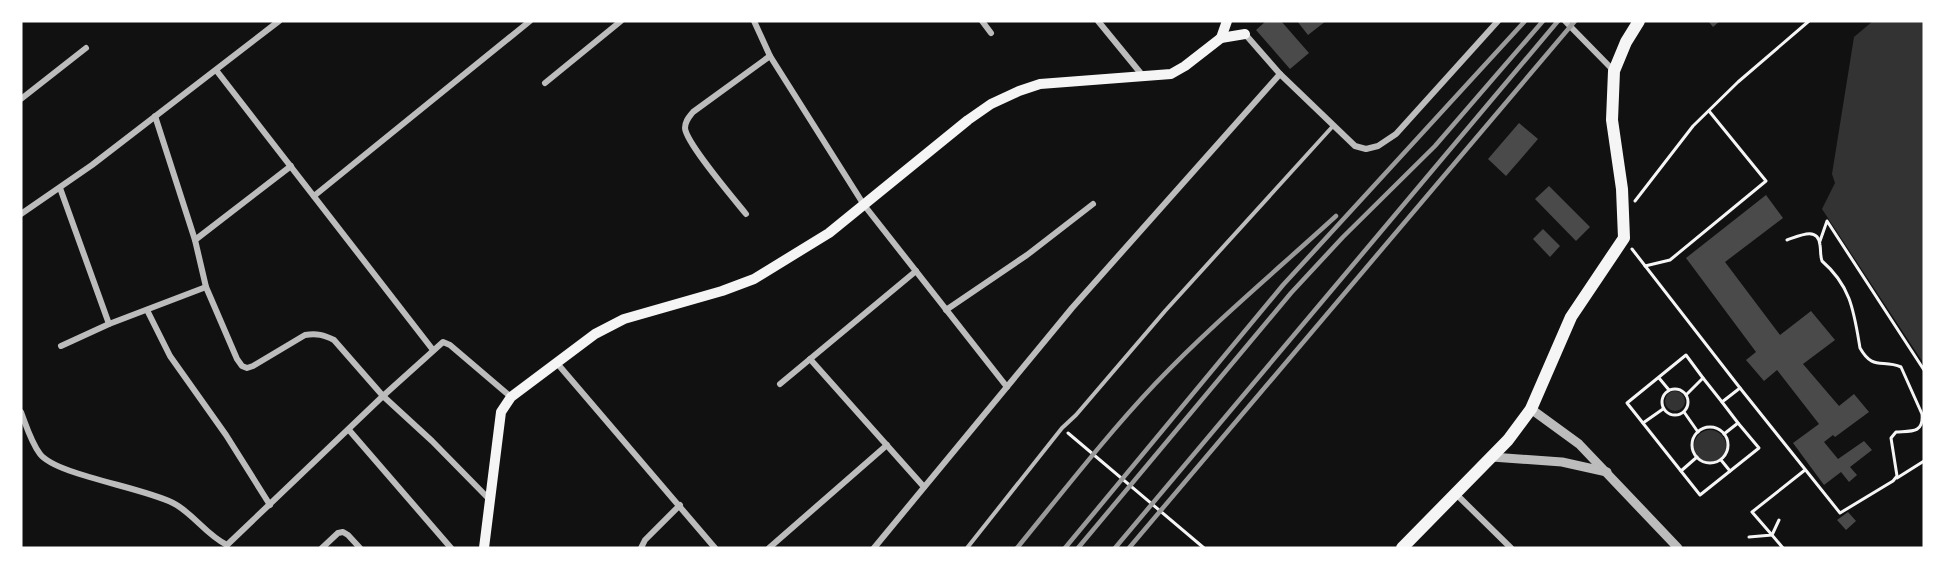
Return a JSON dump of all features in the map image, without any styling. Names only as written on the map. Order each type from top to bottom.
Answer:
[{"type":"main road","points":[[1221,38],[1227,21]]},
{"type":"main road","points":[[1234,21],[1245,34]]},
{"type":"main road","points":[[1402,548],[1508,440],[1531,409],[1571,317],[1624,238],[1622,189],[1612,120],[1614,71],[1626,42],[1639,21]]},
{"type":"main road","points":[[484,548],[501,412],[511,397],[595,334],[624,319],[722,291],[754,279],[829,233],[968,120],[991,104],[1019,91],[1040,84],[1171,74],[1221,38],[1245,34]]},
{"type":"street","points":[[21,214],[60,188],[279,21]]},
{"type":"street","points":[[314,195],[530,21]]},
{"type":"street","points":[[545,83],[621,21]]},
{"type":"street","points":[[754,21],[770,56],[864,205],[1007,387]]},
{"type":"street","points":[[982,21],[991,33]]},
{"type":"street","points":[[1098,21],[1144,76]]},
{"type":"street","points":[[1245,34],[1281,74],[1355,146],[1366,149],[1378,146],[1396,134],[1498,21]]},
{"type":"street","points":[[1564,21],[1614,71]]},
{"type":"street","points":[[21,99],[86,48]]},
{"type":"street","points":[[746,214],[687,137],[685,128],[687,119],[693,112],[770,56]]},
{"type":"street","points":[[216,70],[434,350]]},
{"type":"street","points":[[874,548],[1072,308],[1281,74]]},
{"type":"street","points":[[155,116],[195,240],[206,287],[242,366],[247,368],[253,366],[305,335],[315,333],[325,335],[334,340],[383,396],[432,441],[490,500]]},
{"type":"street","points":[[195,240],[291,166]]},
{"type":"street","points":[[60,188],[109,324]]},
{"type":"street","points":[[946,310],[1027,255],[1093,204]]},
{"type":"street","points":[[780,384],[916,271]]},
{"type":"street","points":[[61,346],[109,324],[206,287]]},
{"type":"street","points":[[147,310],[170,356],[226,435],[270,505]]},
{"type":"street","points":[[21,412],[40,454],[50,464],[151,493],[175,503],[226,547],[383,396],[443,342],[450,345],[511,397]]},
{"type":"street","points":[[810,359],[924,487]]},
{"type":"street","points":[[556,362],[715,548]]},
{"type":"street","points":[[1531,409],[1579,444],[1678,548]]},
{"type":"street","points":[[349,430],[451,548]]},
{"type":"street","points":[[770,548],[887,445]]},
{"type":"street","points":[[1492,457],[1562,462],[1607,472]]},
{"type":"street","points":[[1456,494],[1511,548]]},
{"type":"street","points":[[641,548],[645,540],[680,505]]},
{"type":"street","points":[[322,548],[338,533],[343,532],[360,548]]},
{"type":"lane","points":[[968,548],[1062,428],[1076,416],[1165,311],[1334,125]]},
{"type":"path","points":[[1623,217],[1694,126],[1738,82],[1809,21]]},
{"type":"path","points":[[1645,266],[1670,260],[1766,181],[1709,111]]},
{"type":"path","points":[[1893,481],[1898,476],[1891,438],[1896,432],[1912,432],[1919,428],[1923,420],[1922,414],[1901,367],[1871,362],[1860,348],[1849,294],[1836,274],[1822,261],[1820,242],[1827,221],[1924,370]]},
{"type":"path","points":[[1787,240],[1805,233],[1812,233],[1820,242]]},
{"type":"path","points":[[1624,238],[1840,513],[1924,461]]},
{"type":"path","points":[[1686,355],[1759,448],[1700,495],[1627,403],[1659,377],[1686,355]]},
{"type":"path","points":[[1659,377],[1669,390]]},
{"type":"path","points":[[1686,395],[1703,378]]},
{"type":"path","points":[[1722,402],[1740,388]]},
{"type":"path","points":[[1678,389],[1686,395],[1688,404],[1683,412],[1674,415],[1663,409],[1662,397],[1669,390],[1678,389]]},
{"type":"path","points":[[1643,423],[1663,409]]},
{"type":"path","points":[[1683,412],[1698,432]]},
{"type":"path","points":[[1724,434],[1738,423]]},
{"type":"path","points":[[1712,427],[1724,434],[1728,448],[1721,460],[1716,463],[1706,463],[1697,457],[1692,444],[1698,432],[1712,427]]},
{"type":"path","points":[[1062,428],[1204,548]]},
{"type":"path","points":[[1681,471],[1697,457]]},
{"type":"path","points":[[1721,460],[1730,471]]},
{"type":"path","points":[[1783,548],[1752,512],[1806,470]]},
{"type":"path","points":[[1772,535],[1779,520]]},
{"type":"path","points":[[1749,537],[1772,535]]},
{"type":"shaded area","points":[[1873,21],[1924,21],[1924,364],[1822,209],[1835,183],[1832,174],[1854,37]]},
{"type":"shaded area","points":[[1671,391],[1679,391],[1685,397],[1685,405],[1679,411],[1671,411],[1665,405],[1665,397]]},
{"type":"shaded area","points":[[1710,430],[1721,435],[1726,446],[1721,457],[1710,462],[1699,457],[1694,446],[1699,435]]},
{"type":"building","points":[[1266,21],[1281,21],[1309,53],[1290,69],[1256,30]]},
{"type":"building","points":[[1297,21],[1326,21],[1308,35]]},
{"type":"building","points":[[1708,21],[1720,21],[1713,27]]},
{"type":"building","points":[[1519,123],[1538,139],[1506,176],[1488,159]]},
{"type":"building","points":[[1549,186],[1590,227],[1576,241],[1535,199]]},
{"type":"building","points":[[1766,195],[1783,218],[1725,262],[1780,335],[1811,311],[1835,340],[1803,364],[1839,406],[1854,394],[1869,412],[1835,437],[1833,435],[1824,442],[1838,459],[1864,441],[1872,450],[1850,467],[1857,475],[1849,482],[1841,472],[1824,485],[1793,443],[1819,424],[1777,370],[1764,381],[1746,360],[1756,352],[1686,258]]},
{"type":"building","points":[[1543,229],[1560,246],[1550,257],[1533,239]]},
{"type":"building","points":[[1848,512],[1856,521],[1846,530],[1837,520]]},
{"type":"railway","points":[[1065,548],[1283,285],[1525,21]]},
{"type":"railway","points":[[1078,548],[1291,293],[1343,237],[1435,146],[1543,21]]},
{"type":"railway","points":[[1115,548],[1558,21]]},
{"type":"railway","points":[[1129,548],[1575,21]]},
{"type":"railway","points":[[1017,548],[1102,444],[1155,384],[1221,319],[1336,216]]}]
